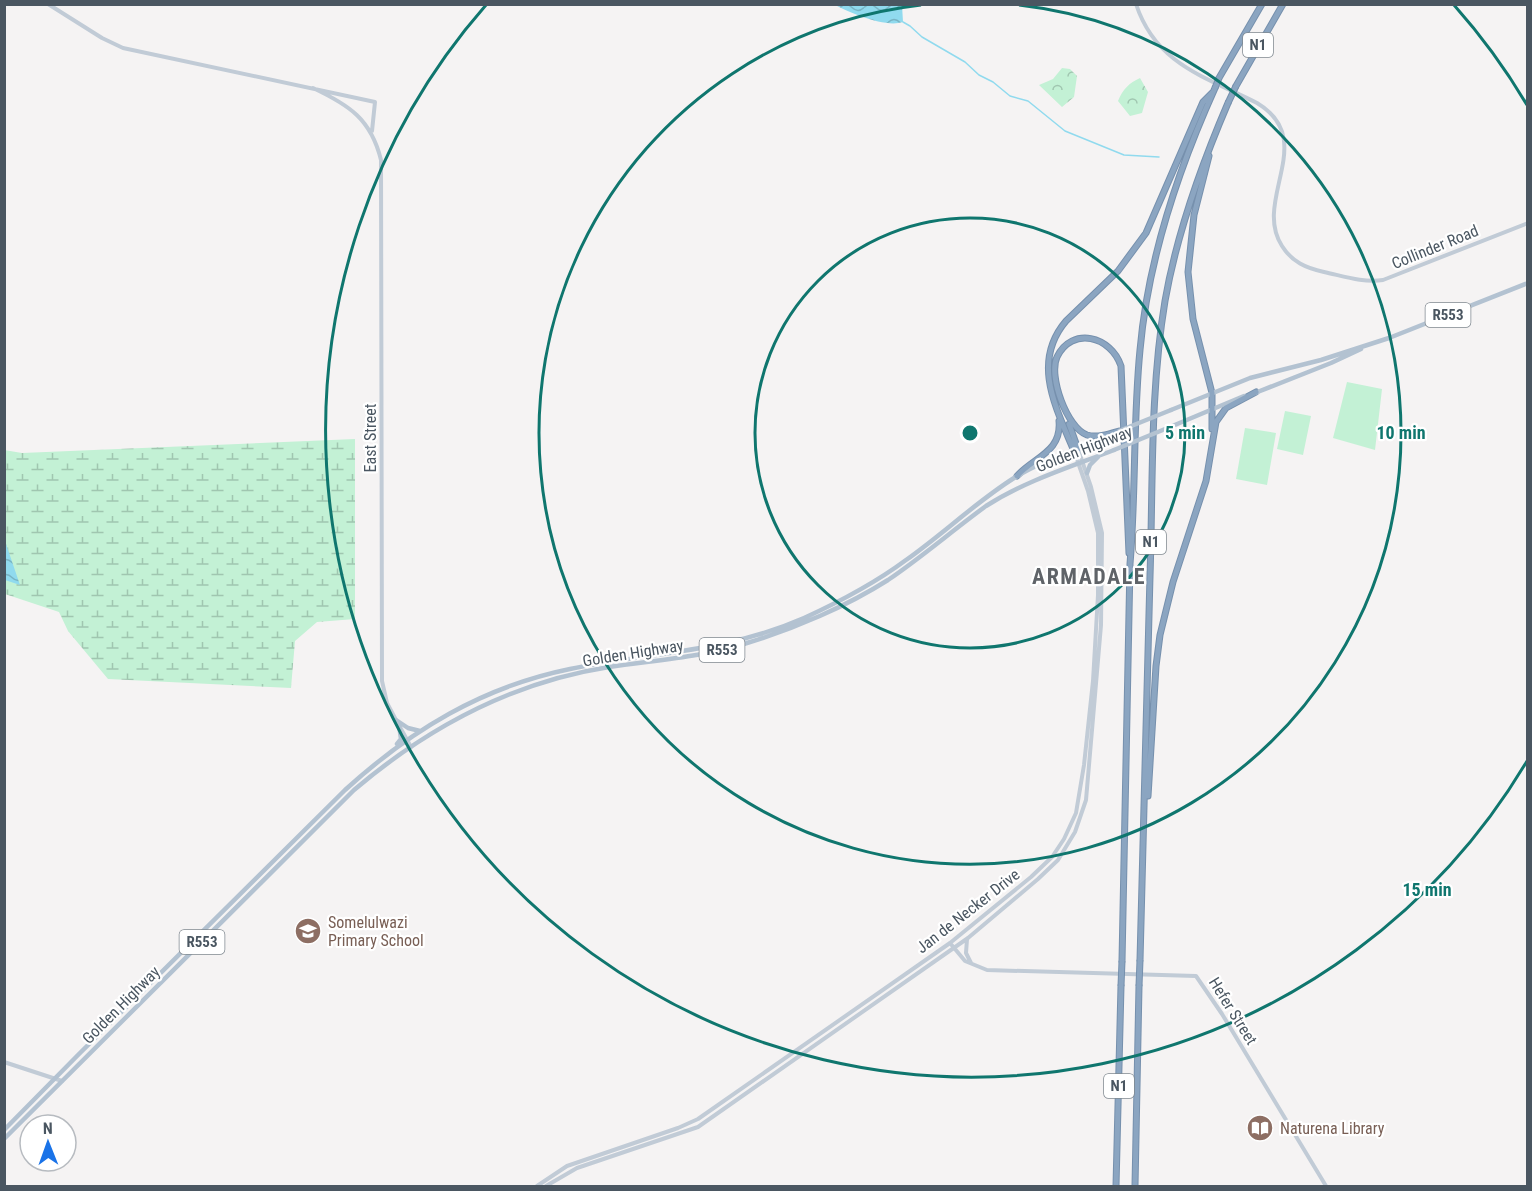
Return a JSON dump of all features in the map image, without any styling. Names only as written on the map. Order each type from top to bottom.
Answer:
[{"type":"highway","name":"N1","points":[[1116,1186],[1130,564],[1134,521],[1136,399],[1140,347],[1158,248],[1172,198],[1193,139],[1219,78],[1262,4]]},
{"type":"highway","name":"N1","points":[[1135,1186],[1153,457],[1159,350],[1166,300],[1177,249],[1208,151],[1236,86],[1283,4]]},
{"type":"highway","points":[[1017,476],[1026,467],[1047,454],[1056,441],[1060,428],[1048,373],[1049,353],[1054,337],[1066,321],[1118,271],[1134,252],[1152,220],[1203,102],[1214,90]]},
{"type":"highway","points":[[1208,151],[1208,161],[1193,225],[1188,272],[1192,319],[1212,393],[1211,456]]},
{"type":"highway","points":[[1119,431],[1097,436],[1085,434],[1072,425],[1054,376],[1054,366],[1058,355],[1066,346],[1080,339],[1094,339],[1103,342],[1115,353],[1121,370],[1130,564]]},
{"type":"highway","points":[[1144,837],[1156,666],[1160,635],[1177,566],[1206,481],[1214,429],[1221,414],[1230,406],[1256,392]]},
{"type":"highway","points":[[1064,405],[1076,450]]},
{"type":"highway","points":[[1056,407],[1076,450]]},
{"type":"main road","name":"Golden Highway","points":[[4,1139],[354,790],[385,764],[472,711],[537,685],[608,667],[730,648],[791,628],[856,598],[888,579],[992,501],[1080,461],[1100,456],[1213,408],[1331,363],[1369,345],[1527,283]]},
{"type":"main road","name":"Golden Highway","points":[[4,1130],[378,760],[407,739],[472,701],[529,679],[600,663],[713,647],[752,638],[795,622],[826,607],[906,560],[985,497],[1017,476],[1212,393],[1272,371],[1321,360],[1369,345]]},
{"type":"main road","points":[[1087,473],[1089,465],[1100,456]]},
{"type":"main road","points":[[397,723],[420,731]]},
{"type":"main road","points":[[378,760],[400,740],[397,723]]},
{"type":"street","points":[[48,4],[102,38],[123,48],[323,89],[375,102],[372,133]]},
{"type":"street","name":"Collinder Road","points":[[1136,4],[1148,32],[1174,61],[1187,70],[1257,104],[1268,111],[1276,121],[1285,149],[1274,211],[1274,227],[1276,237],[1286,252],[1302,266],[1354,279],[1383,280],[1527,223]]},
{"type":"street","points":[[313,88],[348,106],[363,120],[372,133]]},
{"type":"street","name":"East Street","points":[[372,133],[381,160],[382,184],[382,681],[387,703],[411,747]]},
{"type":"street","name":"Jan de Necker Drive","points":[[537,1186],[567,1166],[698,1119],[950,943],[1031,877],[1049,860],[1064,840],[1079,802],[1093,681],[1098,601],[1098,533],[1076,450]]},
{"type":"street","name":"Jan de Necker Drive","points":[[546,1186],[577,1168],[698,1127],[968,938],[1049,870],[1069,843],[1080,821],[1087,790],[1101,625],[1102,533],[1087,473],[1080,461]]},
{"type":"street","points":[[1064,840],[1069,843]]},
{"type":"street","points":[[968,938],[966,953],[972,965]]},
{"type":"street","points":[[950,943],[963,959],[972,965]]},
{"type":"street","name":"Hefer Street","points":[[972,965],[988,970],[1196,976],[1222,1014],[1326,1186]]},
{"type":"street","points":[[4,1062],[62,1081]]},
{"type":"green space","points":[[1062,68],[1070,69],[1077,76],[1074,97],[1062,107],[1039,85],[1053,79]]},
{"type":"green space","points":[[1140,78],[1148,92],[1142,113],[1130,116],[1118,101],[1127,87]]},
{"type":"green space","points":[[1347,382],[1382,389],[1375,450],[1333,438]]},
{"type":"green space","points":[[1285,411],[1311,416],[1303,455],[1277,449]]},
{"type":"green space","points":[[1245,428],[1276,433],[1267,485],[1236,479]]},
{"type":"green space","points":[[355,439],[355,619],[317,622],[295,641],[291,688],[108,679],[68,631],[59,612],[5,594],[4,450],[22,453]]},
{"type":"water","points":[[835,5],[902,5],[903,22],[878,21]]},
{"type":"water","points":[[5,541],[20,585],[5,580]]},
{"type":"waterway","points":[[903,22],[922,37],[965,62],[979,75],[993,82],[1010,96],[1028,101],[1065,131],[1124,155],[1159,157]]},
{"type":"place","name":"Somelulwazi Primary School","points":[[308,931]]},
{"type":"place","name":"Naturena Library","points":[[1260,1128]]},
{"type":"district","name":"ARMADALE","points":[[1089,576]]}]
